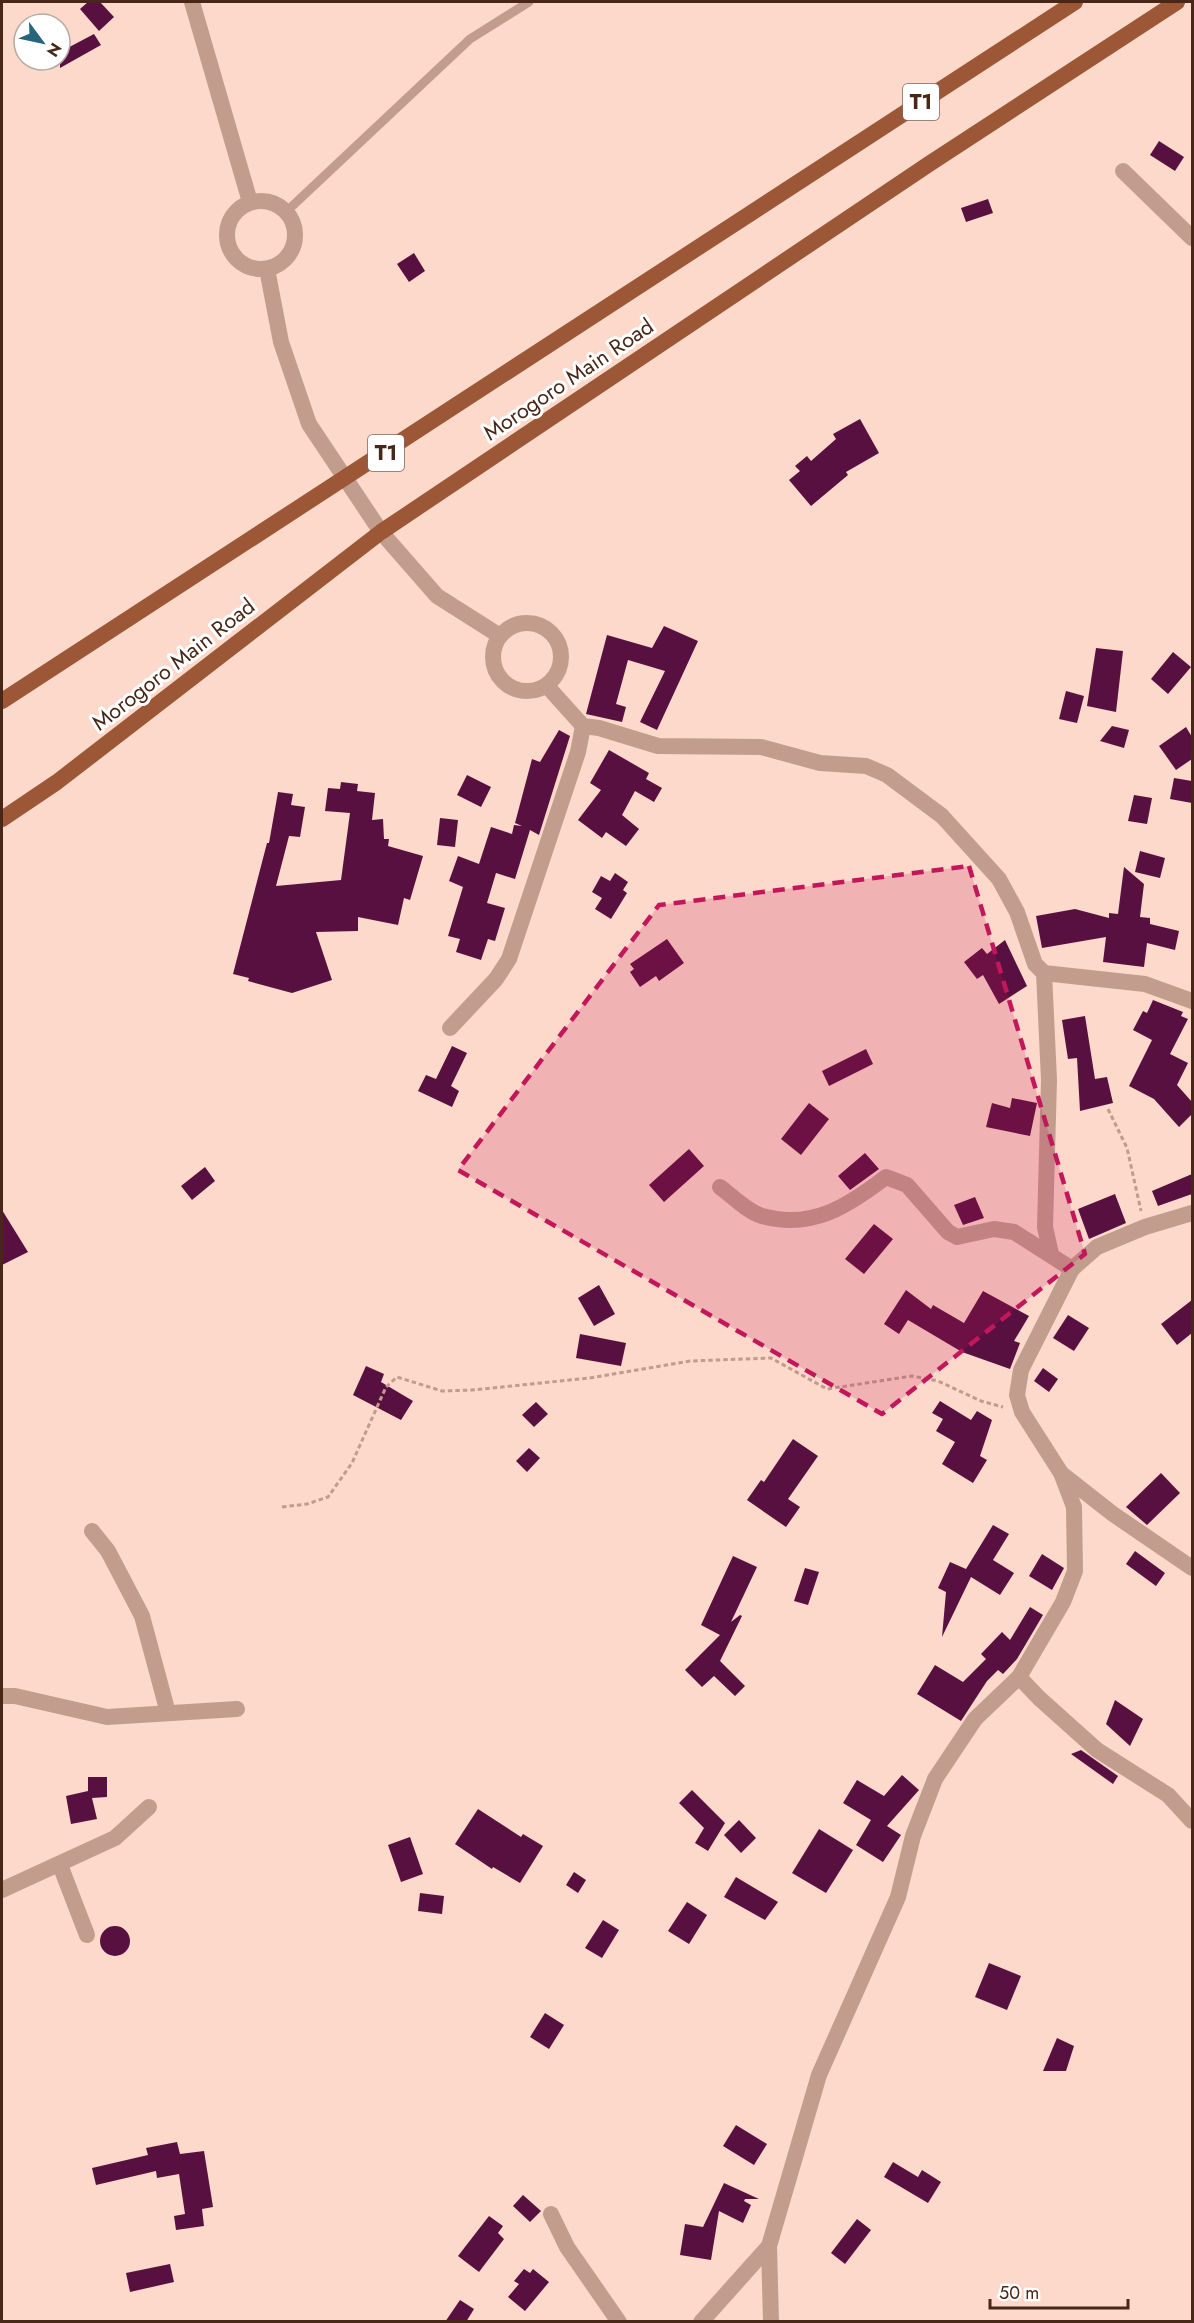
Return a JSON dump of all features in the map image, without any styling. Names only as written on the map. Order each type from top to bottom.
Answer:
[{"type":"highway","name":"Morogoro Main Road","points":[[2,701],[345,480],[1075,2]]},
{"type":"highway","name":"Morogoro Main Road","points":[[2,819],[57,782],[381,532],[909,177],[1177,2]]},
{"type":"street","points":[[192,2],[250,202]]},
{"type":"street","points":[[1123,171],[1192,238]]},
{"type":"street","points":[[270,201],[287,211],[295,229],[293,249],[281,264],[267,269],[252,269],[235,259],[226,241],[226,231],[234,213],[250,202],[270,201]]},
{"type":"street","points":[[267,269],[281,342],[309,424],[381,532],[436,596],[500,636]]},
{"type":"street","points":[[526,622],[545,627],[558,642],[562,661],[554,680],[547,686],[528,693],[509,688],[496,673],[492,654],[500,636],[507,629],[526,622]]},
{"type":"street","points":[[547,686],[583,726],[599,728],[658,746],[761,747],[820,763],[866,766],[887,775],[942,816],[999,879],[1017,912],[1035,964],[1044,973],[1145,984],[1192,1001]]},
{"type":"street","points":[[450,1028],[496,979],[509,959],[578,752],[583,726]]},
{"type":"street","points":[[1044,973],[1049,1080],[1045,1227],[1051,1254]]},
{"type":"street","points":[[720,1187],[761,1216],[811,1221],[854,1201],[886,1177],[907,1185],[948,1232],[957,1237],[994,1229],[1014,1232],[1072,1269]]},
{"type":"street","points":[[771,2322],[769,2246],[819,2075],[898,1897],[913,1836],[935,1779],[975,1719],[1019,1677],[1063,1602],[1074,1571],[1074,1507],[1061,1473],[1022,1412],[1017,1395],[1021,1370],[1072,1269],[1097,1247],[1145,1227],[1192,1213]]},
{"type":"street","points":[[1061,1473],[1113,1514],[1192,1569]]},
{"type":"street","points":[[92,1531],[108,1551],[142,1616],[168,1713]]},
{"type":"street","points":[[1019,1677],[1039,1698],[1098,1750],[1168,1795],[1192,1821]]},
{"type":"street","points":[[2,1696],[15,1696],[107,1717],[237,1709]]},
{"type":"street","points":[[2,1890],[115,1838],[149,1807]]},
{"type":"street","points":[[60,1865],[87,1935]]},
{"type":"street","points":[[551,2214],[567,2247],[619,2322]]},
{"type":"street","points":[[701,2322],[769,2246]]},
{"type":"lane","points":[[287,211],[470,39],[528,2]]},
{"type":"path","points":[[1108,1109],[1127,1148],[1145,1227]]},
{"type":"path","points":[[282,1507],[307,1504],[328,1497],[352,1463],[386,1387],[398,1377],[442,1391],[472,1390],[590,1378],[690,1361],[771,1358],[827,1389],[912,1376],[938,1381],[981,1401],[1022,1412]]},
{"type":"highlighted area","points":[[969,866],[1085,1254],[882,1414],[458,1170],[659,905]]},
{"type":"building","points":[[88,2],[100,2],[114,17],[99,31],[80,9]]},
{"type":"building","points":[[94,34],[101,45],[72,61],[72,46]]},
{"type":"building","points":[[1159,141],[1184,157],[1175,171],[1150,155]]},
{"type":"building","points":[[988,199],[993,213],[966,222],[961,208]]},
{"type":"building","points":[[414,253],[425,271],[409,282],[397,264]]},
{"type":"building","points":[[860,419],[879,453],[846,472],[848,475],[811,506],[789,480],[800,471],[795,466],[807,456],[811,461],[836,439],[833,434]]},
{"type":"building","points":[[664,626],[698,641],[657,730],[640,722],[665,671],[628,660],[616,704],[626,707],[622,722],[586,714],[607,635],[652,648]]},
{"type":"building","points":[[1096,648],[1123,651],[1116,712],[1087,706]]},
{"type":"building","points":[[1173,652],[1191,667],[1168,694],[1151,679]]},
{"type":"building","points":[[1066,691],[1084,696],[1077,723],[1059,719]]},
{"type":"building","points":[[1112,726],[1129,730],[1124,748],[1100,741]]},
{"type":"building","points":[[1186,727],[1192,737],[1192,759],[1176,770],[1159,746]]},
{"type":"building","points":[[559,730],[570,736],[539,835],[530,830],[515,879],[496,873],[487,903],[505,908],[495,941],[488,939],[481,960],[456,952],[460,939],[448,936],[463,887],[449,881],[458,856],[479,864],[491,827],[512,834],[514,825],[522,826],[515,823],[532,759],[540,762]]},
{"type":"building","points":[[609,750],[649,773],[646,779],[662,788],[654,802],[635,791],[622,815],[639,829],[626,846],[606,832],[602,838],[578,820],[601,790],[590,783]]},
{"type":"building","points":[[467,775],[491,787],[481,807],[457,795]]},
{"type":"building","points":[[1174,778],[1192,781],[1192,803],[1170,799]]},
{"type":"building","points":[[341,782],[358,784],[357,791],[375,793],[372,820],[383,819],[384,839],[389,839],[388,846],[423,856],[410,900],[404,898],[398,925],[358,917],[358,931],[316,932],[332,980],[292,993],[248,981],[249,978],[233,974],[267,843],[269,843],[278,792],[293,794],[291,805],[305,807],[300,837],[289,836],[276,886],[341,880],[350,813],[325,811],[328,788],[340,789]]},
{"type":"building","points":[[1134,795],[1152,798],[1147,824],[1128,821]]},
{"type":"building","points":[[440,818],[458,820],[455,847],[437,845]]},
{"type":"building","points":[[1140,851],[1165,858],[1160,878],[1135,872]]},
{"type":"building","points":[[1124,867],[1144,884],[1140,917],[1150,918],[1150,924],[1179,931],[1175,950],[1147,943],[1144,967],[1103,962],[1106,937],[1042,948],[1036,916],[1075,909],[1109,918],[1109,913],[1118,914]]},
{"type":"building","points":[[615,873],[628,882],[623,890],[627,893],[611,919],[595,909],[602,898],[592,892],[601,876],[610,881]]},
{"type":"building","points":[[667,939],[684,963],[659,981],[656,976],[640,987],[630,972],[634,969],[630,964]]},
{"type":"building","points":[[1005,940],[1027,986],[999,1004],[983,975],[977,979],[964,962],[982,948],[987,954]]},
{"type":"building","points":[[1153,1000],[1183,1012],[1181,1016],[1188,1019],[1170,1054],[1188,1063],[1177,1085],[1192,1102],[1192,1114],[1179,1127],[1154,1099],[1129,1086],[1152,1040],[1133,1030],[1143,1011],[1147,1013]]},
{"type":"building","points":[[1085,1016],[1095,1079],[1107,1077],[1113,1103],[1080,1111],[1077,1058],[1068,1059],[1062,1020]]},
{"type":"building","points":[[452,1046],[467,1053],[451,1086],[459,1091],[452,1107],[418,1091],[426,1075],[436,1079]]},
{"type":"building","points":[[866,1049],[873,1064],[829,1086],[822,1071]]},
{"type":"building","points":[[1012,1098],[1037,1103],[1030,1136],[986,1127],[992,1103],[1010,1108]]},
{"type":"building","points":[[809,1103],[829,1119],[801,1155],[781,1139]]},
{"type":"building","points":[[689,1149],[704,1166],[664,1202],[649,1185]]},
{"type":"building","points":[[865,1153],[879,1169],[850,1190],[838,1176]]},
{"type":"building","points":[[205,1167],[215,1181],[192,1200],[181,1186]]},
{"type":"building","points":[[1192,1174],[1192,1194],[1158,1206],[1152,1191]]},
{"type":"building","points":[[1115,1194],[1126,1223],[1089,1239],[1078,1209]]},
{"type":"building","points":[[975,1197],[984,1218],[963,1225],[954,1205]]},
{"type":"building","points":[[2,1210],[28,1252],[2,1265]]},
{"type":"building","points":[[874,1224],[893,1239],[864,1274],[845,1259]]},
{"type":"building","points":[[599,1285],[615,1314],[594,1326],[578,1298]]},
{"type":"building","points":[[906,1290],[931,1309],[933,1305],[964,1323],[983,1291],[1029,1316],[1014,1341],[1020,1343],[1010,1369],[962,1352],[908,1320],[899,1334],[884,1324]]},
{"type":"building","points":[[1192,1300],[1192,1333],[1177,1345],[1161,1324]]},
{"type":"building","points":[[1068,1315],[1089,1328],[1074,1351],[1053,1338]]},
{"type":"building","points":[[580,1334],[626,1343],[621,1366],[576,1358]]},
{"type":"building","points":[[366,1366],[384,1374],[381,1382],[413,1401],[401,1420],[353,1395]]},
{"type":"building","points":[[1043,1368],[1058,1379],[1049,1392],[1034,1381]]},
{"type":"building","points":[[940,1401],[971,1420],[977,1411],[992,1420],[980,1456],[987,1460],[973,1483],[942,1464],[955,1442],[936,1431],[943,1419],[932,1413]]},
{"type":"building","points":[[536,1402],[548,1414],[534,1427],[522,1415]]},
{"type":"building","points":[[793,1439],[818,1456],[788,1499],[800,1507],[786,1527],[747,1500],[761,1480],[764,1482]]},
{"type":"building","points":[[529,1448],[540,1458],[527,1472],[516,1461]]},
{"type":"building","points":[[1161,1473],[1180,1493],[1147,1525],[1126,1507]]},
{"type":"building","points":[[993,1525],[1009,1534],[993,1560],[1014,1573],[1000,1595],[971,1577],[942,1637],[946,1592],[938,1588],[950,1562],[966,1569]]},
{"type":"building","points":[[1135,1551],[1165,1573],[1156,1586],[1126,1564]]},
{"type":"building","points":[[1042,1554],[1064,1568],[1052,1590],[1029,1576]]},
{"type":"building","points":[[733,1556],[757,1567],[731,1622],[740,1615],[742,1616],[720,1661],[745,1686],[735,1696],[714,1676],[702,1687],[685,1670],[720,1635],[701,1625]]},
{"type":"building","points":[[805,1568],[819,1572],[808,1605],[794,1601]]},
{"type":"building","points":[[1030,1607],[1043,1615],[1017,1659],[1003,1674],[998,1670],[987,1681],[961,1721],[917,1694],[935,1665],[963,1682],[986,1659],[981,1654],[1002,1632],[1010,1640]]},
{"type":"building","points":[[1115,1700],[1143,1719],[1130,1746],[1106,1724]]},
{"type":"building","points":[[1081,1750],[1118,1776],[1113,1784],[1071,1754]]},
{"type":"building","points":[[902,1775],[919,1790],[887,1826],[901,1835],[883,1862],[856,1845],[871,1820],[843,1803],[857,1780],[884,1796]]},
{"type":"building","points":[[88,1777],[107,1777],[107,1797],[92,1798],[97,1819],[71,1824],[66,1796],[88,1791]]},
{"type":"building","points":[[692,1790],[725,1823],[708,1851],[695,1843],[704,1828],[679,1803]]},
{"type":"building","points":[[478,1809],[521,1837],[523,1834],[543,1846],[520,1883],[493,1867],[492,1869],[455,1844]]},
{"type":"building","points":[[739,1820],[756,1838],[741,1853],[724,1835]]},
{"type":"building","points":[[819,1829],[853,1850],[826,1893],[792,1873]]},
{"type":"building","points":[[410,1837],[423,1874],[401,1882],[388,1845]]},
{"type":"building","points":[[574,1872],[586,1880],[578,1893],[566,1885]]},
{"type":"building","points":[[736,1877],[778,1902],[765,1920],[724,1897]]},
{"type":"building","points":[[420,1893],[444,1896],[442,1914],[418,1911]]},
{"type":"building","points":[[687,1902],[707,1915],[689,1944],[668,1931]]},
{"type":"building","points":[[603,1920],[619,1930],[602,1958],[585,1948]]},
{"type":"building","points":[[115,1926],[121,1927],[129,1935],[129,1947],[121,1955],[115,1956],[109,1955],[101,1947],[100,1941],[101,1935],[109,1927]]},
{"type":"building","points":[[989,1963],[1021,1976],[1007,2010],[975,1997]]},
{"type":"building","points":[[545,2013],[564,2025],[549,2049],[530,2037]]},
{"type":"building","points":[[1057,2038],[1074,2046],[1066,2071],[1043,2071]]},
{"type":"building","points":[[736,2125],[767,2144],[754,2165],[723,2146]]},
{"type":"building","points":[[177,2142],[180,2154],[204,2151],[213,2207],[202,2209],[204,2226],[176,2230],[174,2216],[185,2214],[179,2174],[157,2178],[156,2171],[96,2185],[92,2168],[148,2155],[146,2148]]},
{"type":"building","points":[[893,2162],[918,2177],[922,2170],[941,2182],[928,2203],[884,2177]]},
{"type":"building","points":[[724,2183],[759,2199],[745,2199],[744,2201],[751,2205],[743,2223],[719,2211],[711,2260],[680,2255],[685,2224],[703,2227]]},
{"type":"building","points":[[523,2195],[541,2211],[530,2222],[513,2206]]},
{"type":"building","points":[[489,2216],[503,2226],[498,2233],[504,2239],[479,2272],[458,2256]]},
{"type":"building","points":[[857,2219],[871,2230],[845,2264],[831,2253]]},
{"type":"building","points":[[170,2264],[174,2282],[130,2292],[126,2273]]},
{"type":"building","points":[[524,2269],[530,2273],[533,2269],[549,2282],[525,2311],[508,2297],[519,2284],[514,2281]]},
{"type":"building","points":[[460,2300],[474,2309],[466,2322],[445,2322]]}]
